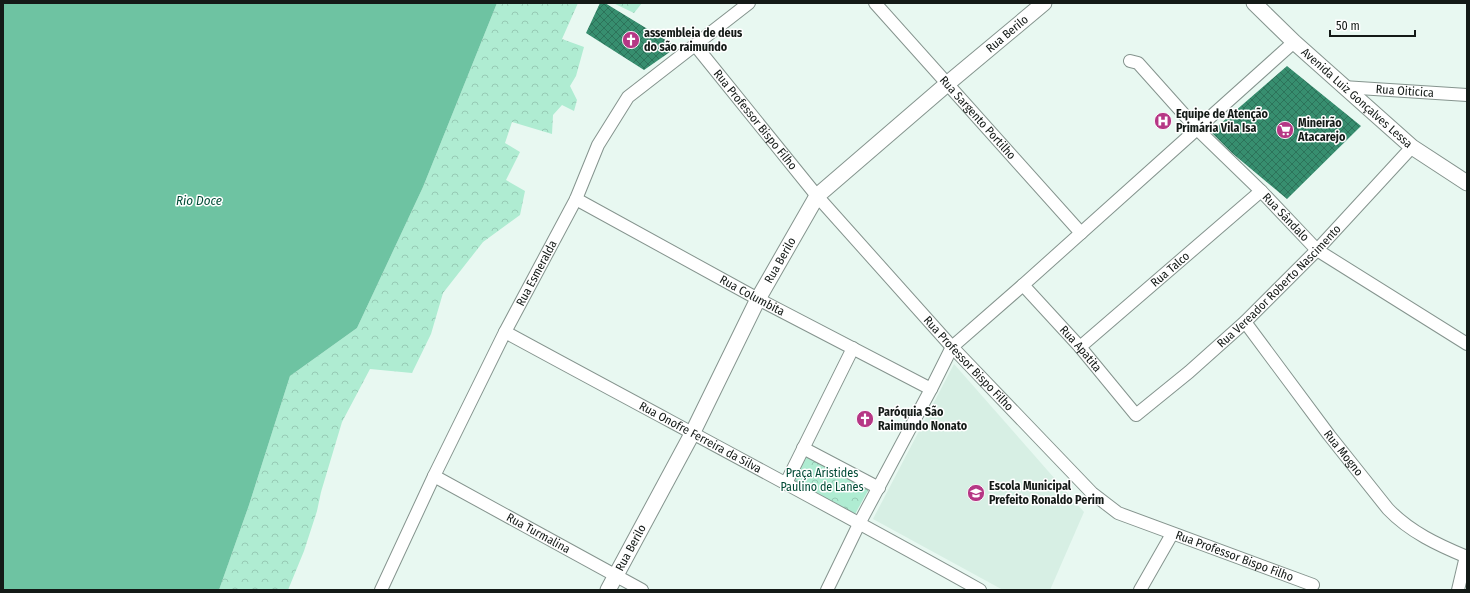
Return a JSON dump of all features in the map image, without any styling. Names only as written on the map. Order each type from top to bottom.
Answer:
[{"type":"street","name":"Rua Esmeralda","points":[[381,590],[434,476],[505,332],[576,199],[598,145],[628,97],[749,3]]},
{"type":"street","name":"Rua Sargento Portilho","points":[[875,3],[1081,233]]},
{"type":"street","name":"Rua Berilo","points":[[608,590],[692,434],[758,299],[817,196],[1044,3]]},
{"type":"street","name":"Avenida Luiz Gonçalves Lessa","points":[[1254,3],[1343,87],[1412,147],[1467,183]]},
{"type":"street","points":[[827,590],[860,522],[931,389],[952,346],[1023,285],[1294,42]]},
{"type":"street","name":"Rua Professor Bispo Filho","points":[[695,45],[817,196],[952,346],[1092,493],[1118,513],[1313,585]]},
{"type":"street","name":"Rua Sândalo","points":[[1130,61],[1138,64],[1197,129],[1261,191],[1317,250],[1467,344]]},
{"type":"street","name":"Rua Oiticica","points":[[1343,87],[1467,94]]},
{"type":"street","name":"Rua Vereador Roberto Nascimento","points":[[1136,415],[1189,372],[1245,322],[1317,250],[1412,147]]},
{"type":"street","name":"Rua Talco","points":[[1080,347],[1261,191]]},
{"type":"street","name":"Rua Columbita","points":[[576,199],[758,299],[931,389]]},
{"type":"street","name":"Rua Apatita","points":[[1023,285],[1080,347],[1136,415]]},
{"type":"street","name":"Rua Mogno","points":[[1245,322],[1329,435],[1397,519],[1422,536],[1467,556]]},
{"type":"street","name":"Rua Onofre Ferreira da Silva","points":[[505,332],[692,434],[860,522],[980,590]]},
{"type":"street","points":[[786,483],[853,348]]},
{"type":"street","points":[[803,448],[879,488]]},
{"type":"street","name":"Rua Turmalina","points":[[434,476],[642,590]]},
{"type":"street","points":[[1140,590],[1172,534]]},
{"type":"street","points":[[1458,590],[1467,556]]},
{"type":"shaded area","name":"Escola Municipal Prefeito Ronaldo Perim","points":[[954,364],[1084,512],[1050,590],[1003,590],[873,519]]},
{"type":"green space","points":[[497,3],[578,3],[562,39],[584,47],[576,76],[570,86],[577,100],[574,111],[562,105],[553,115],[552,134],[512,122],[505,143],[520,152],[506,180],[525,191],[520,215],[483,242],[443,293],[431,334],[412,373],[370,369],[342,422],[321,492],[317,511],[304,551],[288,590],[219,590],[249,505],[290,376],[357,328],[423,187]]},
{"type":"green space","points":[[613,3],[642,3],[634,13]]},
{"type":"green space","name":"Praça Aristides Paulino de Lanes","points":[[804,451],[870,487],[854,516],[788,482]]},
{"type":"water","name":"Rio Doce","points":[[3,3],[497,3],[423,187],[357,328],[290,376],[249,505],[219,590],[3,590]]},
{"type":"building","name":"assembleia de deus do são raimundo","points":[[600,3],[605,3],[677,47],[644,70],[586,33]]},
{"type":"building","name":"Mineirão Atacarejo","points":[[1287,66],[1361,126],[1287,199],[1232,153],[1211,132]]},
{"type":"place","name":"assembleia de deus do são raimundo","points":[[631,40]]},
{"type":"place","name":"Equipe de Atenção Primária Vila Isa","points":[[1163,121]]},
{"type":"place","name":"Mineirão Atacarejo","points":[[1285,130]]},
{"type":"place","name":"Paróquia São Raimundo Nonato","points":[[865,419]]},
{"type":"place","name":"Escola Municipal Prefeito Ronaldo Perim","points":[[976,493]]}]
